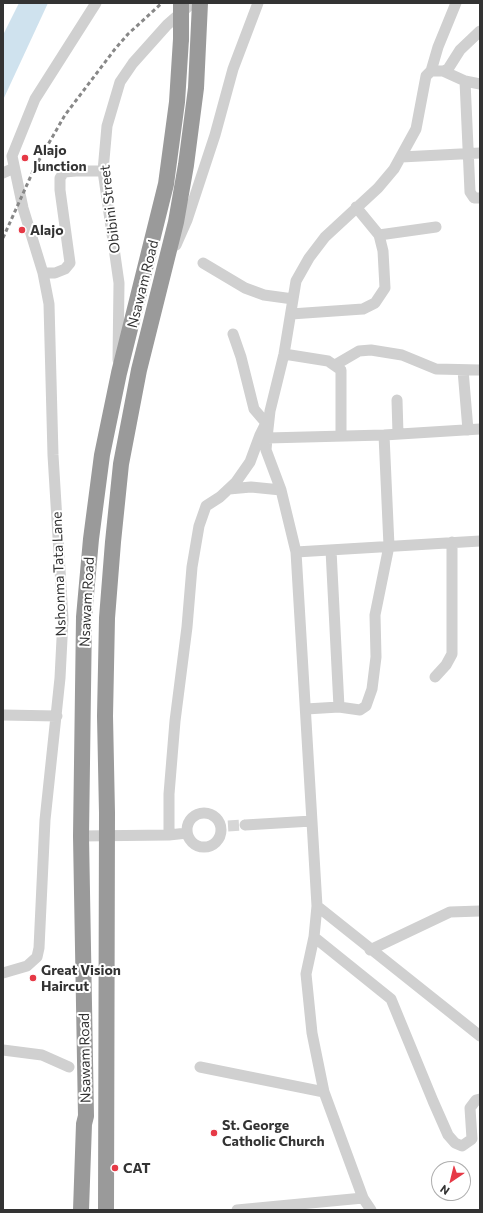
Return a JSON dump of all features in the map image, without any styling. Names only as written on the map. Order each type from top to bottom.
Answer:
[{"type":"highway","name":"Nsawam Road","points":[[81,1210],[84,1124],[86,1116],[82,836],[84,617],[102,455],[119,373],[166,184],[177,102],[181,39],[181,3]]},
{"type":"highway","name":"Nsawam Road","points":[[106,1210],[105,709],[107,618],[113,542],[122,464],[136,384],[176,222],[186,165],[196,88],[200,33],[200,3]]},
{"type":"street","points":[[8,156],[35,99],[96,3]]},
{"type":"street","name":"Obibini Street","points":[[119,373],[119,283],[103,172],[107,126],[120,82],[148,46],[192,3]]},
{"type":"street","points":[[163,278],[187,220],[233,69],[258,3]]},
{"type":"street","points":[[169,835],[175,721],[188,627],[192,567],[199,526],[206,506],[229,489],[250,462],[266,423],[284,354],[296,281],[309,258],[325,236],[378,188],[394,169],[401,157],[416,130],[423,83],[426,76],[432,71],[438,47],[456,3]]},
{"type":"street","points":[[443,71],[448,68],[460,50],[480,31]]},
{"type":"street","points":[[432,71],[443,71],[480,84]]},
{"type":"street","points":[[465,80],[470,192],[474,198],[480,198]]},
{"type":"street","points":[[401,157],[480,153]]},
{"type":"street","name":"Nshonma Tata Lane","points":[[3,973],[27,966],[37,958],[45,820],[57,716],[63,619],[53,455],[48,304],[43,273],[14,168],[8,156]]},
{"type":"street","points":[[3,173],[14,168]]},
{"type":"street","points":[[43,273],[55,273],[65,268],[70,263],[60,190],[60,178],[64,172],[76,170],[103,172]]},
{"type":"street","points":[[291,314],[363,309],[375,303],[385,288],[383,251],[379,235],[356,207]]},
{"type":"street","points":[[379,235],[436,227]]},
{"type":"street","points":[[203,263],[251,290],[264,295],[293,299]]},
{"type":"street","points":[[233,334],[241,357],[254,409],[266,423]]},
{"type":"street","points":[[335,365],[360,351],[371,350],[402,355],[436,369],[480,370]]},
{"type":"street","points":[[284,354],[328,361],[341,370],[341,435]]},
{"type":"street","points":[[463,370],[468,430]]},
{"type":"street","points":[[397,400],[398,434]]},
{"type":"street","points":[[270,412],[266,450],[269,463],[281,490],[296,552],[317,906],[314,937],[306,974],[312,1033],[324,1092],[363,1198],[372,1210]]},
{"type":"street","points":[[267,438],[384,435],[480,429]]},
{"type":"street","points":[[306,709],[340,707],[360,710],[366,706],[370,700],[376,657],[375,615],[389,546],[384,435]]},
{"type":"street","points":[[229,489],[251,487],[281,490]]},
{"type":"street","points":[[296,552],[480,541]]},
{"type":"street","points":[[435,677],[446,665],[452,654],[452,542]]},
{"type":"street","points":[[331,550],[340,707]]},
{"type":"street","points":[[3,714],[57,716]]},
{"type":"street","points":[[204,813],[211,815],[224,826],[215,843],[207,847],[198,847],[191,841],[187,833],[187,826],[191,819],[204,813]]},
{"type":"street","points":[[245,825],[312,821]]},
{"type":"street","points":[[82,836],[106,837],[187,833]]},
{"type":"street","points":[[317,906],[370,950],[480,1036]]},
{"type":"street","points":[[370,950],[450,912],[480,911]]},
{"type":"street","points":[[314,937],[391,999],[432,1101],[448,1135],[455,1143],[462,1146],[472,1139],[470,1108],[476,1100],[480,1099]]},
{"type":"street","points":[[3,1050],[42,1055],[69,1067]]},
{"type":"street","points":[[200,1067],[324,1092]]},
{"type":"street","points":[[237,1210],[363,1198]]},
{"type":"water","points":[[19,3],[48,3],[3,100],[3,35]]},
{"type":"tunnel","points":[[228,826],[245,825]]},
{"type":"railway","points":[[3,238],[34,169],[65,115],[115,49],[128,34],[162,3]]},
{"type":"place","name":"Alajo Junction","points":[[25,158]]},
{"type":"place","name":"Alajo","points":[[22,230]]},
{"type":"place","name":"Great Vision Haircut","points":[[33,978]]},
{"type":"place","name":"St. George Catholic Church","points":[[214,1133]]},
{"type":"place","name":"CAT","points":[[115,1168]]}]
